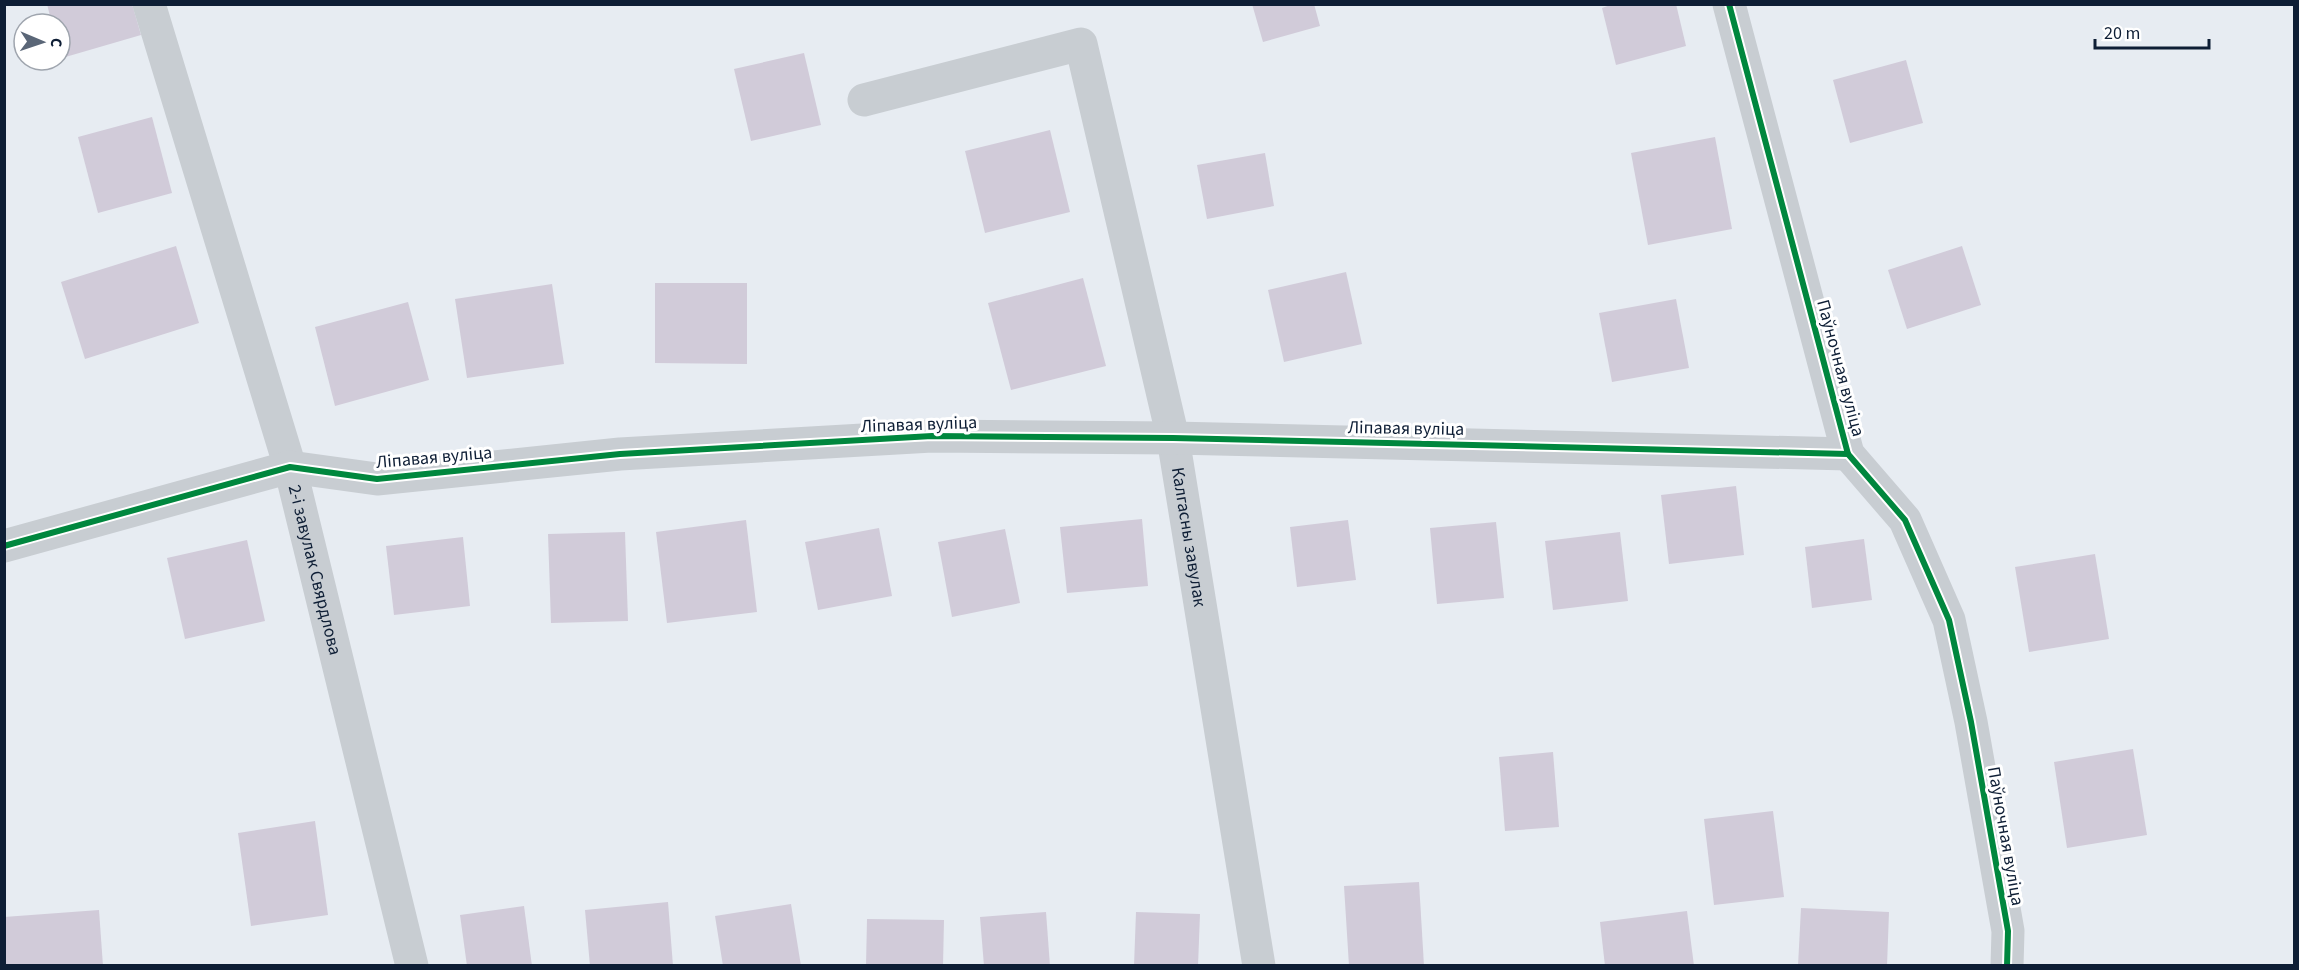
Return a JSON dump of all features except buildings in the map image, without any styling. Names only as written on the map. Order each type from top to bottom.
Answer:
[{"type":"street","name":"2-і завулак Свярдлова","points":[[149,4],[290,467],[412,966]]},
{"type":"street","name":"Паўночная вуліца","points":[[1729,4],[1848,454],[1905,520],[1948,620],[1971,722],[2008,931],[2007,966]]},
{"type":"street","name":"Калгасны завулак","points":[[864,100],[1081,44],[1173,438],[1259,966]]},
{"type":"street","name":"Ліпавая вуліца","points":[[4,546],[290,467],[377,478],[620,454],[932,436],[1173,438],[1848,454]]},
{"type":"cycle path","points":[[1729,4],[1848,454],[1905,520],[1949,620],[1971,722],[2008,931],[2007,966]]},
{"type":"cycle path","points":[[4,546],[290,467],[377,479],[620,454],[932,436],[1173,438],[1848,454]]}]
